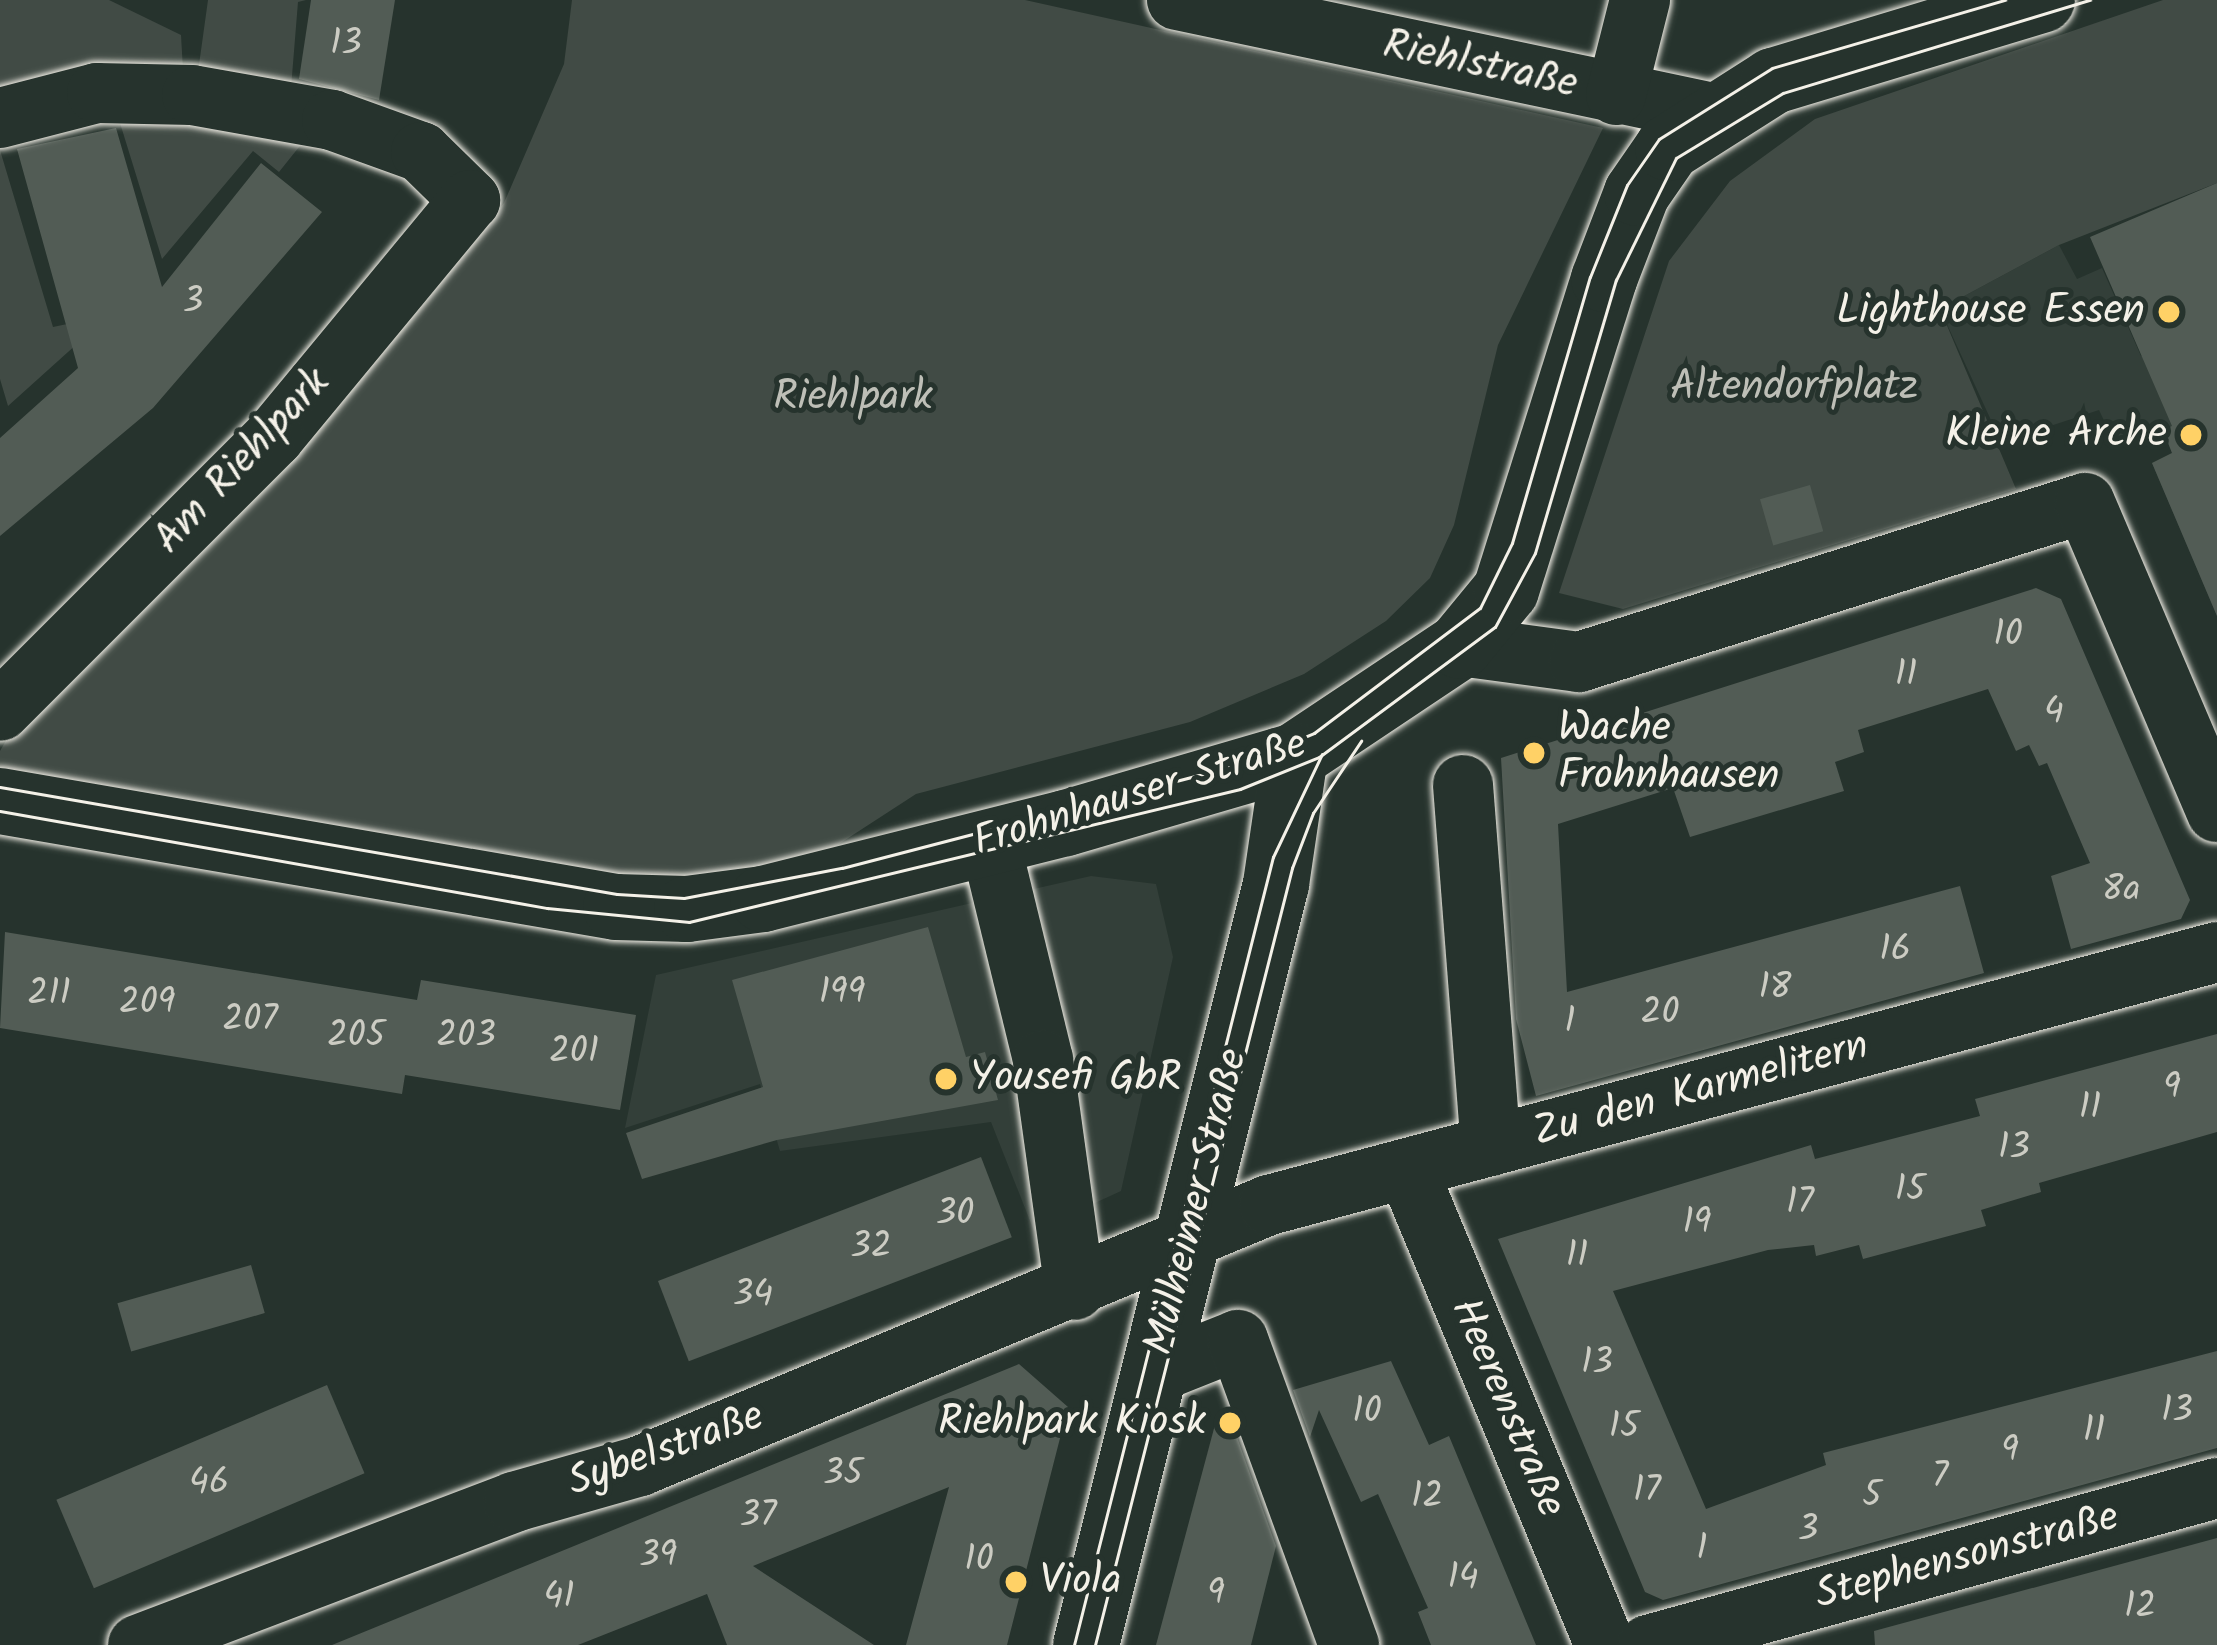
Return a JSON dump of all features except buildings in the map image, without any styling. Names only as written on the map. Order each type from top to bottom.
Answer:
[{"type":"main road","name":"Frohnhauser Straße","points":[[0,801],[616,907],[763,899],[990,842],[1295,756],[1460,646],[1506,590],[1637,194],[1668,148],[1713,112],[1774,81],[2042,0]]},
{"type":"main road","name":"Mülheimer Straße","points":[[1086,1645],[1276,884],[1295,756]]},
{"type":"street","name":"Riehlstraße","points":[[1177,0],[1713,112]]},
{"type":"street","points":[[1616,95],[1640,0]]},
{"type":"street","name":"Am Riehlpark","points":[[0,118],[97,93],[192,95],[332,120],[421,152],[470,200],[274,437],[0,710]]},
{"type":"street","points":[[1460,646],[1579,662],[2085,502],[2217,812]]},
{"type":"street","points":[[1462,785],[1491,1146]]},
{"type":"street","points":[[990,842],[1043,1060],[1075,1290]]},
{"type":"street","name":"Zu den Karmelitern","points":[[1190,1241],[1269,1205],[1408,1172],[2217,952]]},
{"type":"street","name":"Heerenstraße","points":[[1408,1172],[1605,1645]]},
{"type":"street","name":"Sybelstraße","points":[[138,1645],[514,1502],[640,1466],[1190,1241]]},
{"type":"street","points":[[1155,1373],[1238,1340],[1348,1645]]},
{"type":"street","name":"Stephensonstraße","points":[[1648,1645],[2217,1488]]},
{"type":"shaded area","name":"Kleine Arche","points":[[2059,245],[2077,279],[2102,268],[2141,356],[2217,359],[2217,616],[2152,463],[2172,453],[2163,430],[2117,448],[2099,410],[2001,442],[1940,309]]},
{"type":"shaded area","points":[[1091,876],[1156,884],[1173,957],[1121,1191],[1034,1231],[991,1122],[780,1151],[760,1084],[625,1128],[656,975]]},
{"type":"green space","points":[[0,0],[109,0],[181,35],[183,70],[0,89]]},
{"type":"green space","points":[[208,0],[306,0],[298,2],[291,88],[198,72]]},
{"type":"green space","name":"Riehlpark","points":[[572,0],[1025,0],[1603,128],[1498,345],[1454,525],[1430,578],[1386,621],[1304,674],[1190,722],[916,794],[759,896],[0,784],[0,751],[20,716],[245,495],[420,309],[504,203],[564,64]]},
{"type":"green space","name":"Altendorfplatz","points":[[2163,0],[2217,0],[2217,183],[2059,245],[1940,309],[2016,489],[1623,609],[1559,593],[1669,261],[1730,181],[1815,119]]},
{"type":"green space","points":[[116,110],[319,122],[279,172],[253,151],[162,259]]},
{"type":"green space","points":[[0,150],[53,327],[72,323],[78,343],[8,406],[0,379]]},
{"type":"tram line","points":[[0,787],[617,894],[684,898],[842,868],[1234,766],[1314,733],[1480,608],[1512,543],[1590,277],[1627,185],[1659,139],[1772,68],[2005,0]]},
{"type":"tram line","points":[[0,811],[547,908],[689,922],[1240,789],[1319,757],[1495,627],[1535,553],[1616,280],[1676,158],[1783,93],[2090,0]]},
{"type":"tram line","points":[[1095,1645],[1292,868],[1313,813],[1361,741]]},
{"type":"tram line","points":[[1074,1645],[1273,857],[1322,754]]},
{"type":"place","name":"Lighthouse Essen","points":[[2169,312]]},
{"type":"place","name":"Kleine Arche","points":[[2191,435]]},
{"type":"place","name":"Wache Frohnhausen","points":[[1534,753]]},
{"type":"place","name":"Yousefi GbR","points":[[946,1079]]},
{"type":"place","name":"Riehlpark Kiosk","points":[[1230,1423]]},
{"type":"place","name":"Viola","points":[[1016,1582]]}]
